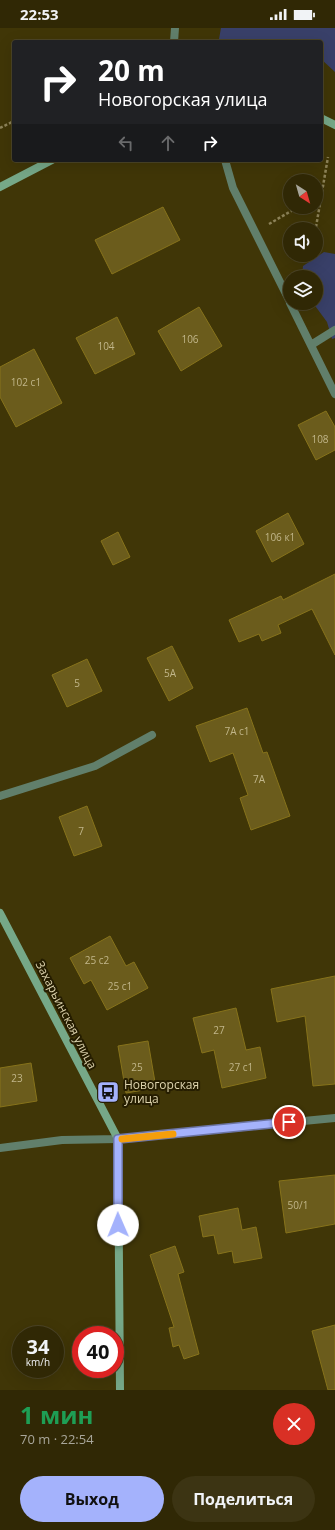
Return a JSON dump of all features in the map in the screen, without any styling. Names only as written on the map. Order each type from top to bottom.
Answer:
[{"type":"street","points":[[174,40],[175,28]]},
{"type":"street","points":[[323,119],[335,125]]},
{"type":"street","points":[[0,187],[48,162]]},
{"type":"street","points":[[226,162],[232,188],[283,289]]},
{"type":"street","points":[[294,310],[335,394]]},
{"type":"street","points":[[312,345],[335,330]]},
{"type":"street","points":[[0,796],[95,766],[152,735]]},
{"type":"street","name":"Захарьинская улица","points":[[0,913],[118,1139],[120,1390]]},
{"type":"street","points":[[0,1148],[62,1140],[118,1139],[335,1118]]},
{"type":"path","points":[[0,128],[12,122]]},
{"type":"path","points":[[323,183],[328,157]]},
{"type":"path","points":[[255,233],[286,214]]},
{"type":"shaded area","points":[[221,28],[335,28],[335,72],[323,61],[323,40],[219,39]]},
{"type":"shaded area","points":[[323,253],[335,254],[335,338],[332,339],[327,322],[318,310],[323,310],[323,270],[303,270],[303,266],[309,262],[323,262]]},
{"type":"building","points":[[163,207],[180,240],[112,274],[95,240]]},
{"type":"building","points":[[199,307],[222,346],[181,371],[158,331]]},
{"type":"building","points":[[117,317],[135,354],[95,374],[76,338]]},
{"type":"building","points":[[34,349],[62,403],[16,427],[0,397],[0,367]]},
{"type":"building","points":[[326,411],[335,427],[335,450],[316,460],[298,425]]},
{"type":"building","points":[[288,513],[304,544],[272,562],[256,531]]},
{"type":"building","points":[[118,532],[130,557],[113,565],[101,541]]},
{"type":"building","points":[[335,574],[335,655],[312,609],[278,625],[281,633],[262,641],[259,634],[239,642],[229,620],[281,596],[283,600]]},
{"type":"building","points":[[172,646],[193,688],[169,701],[147,658]]},
{"type":"building","points":[[87,659],[102,691],[67,707],[52,675]]},
{"type":"building","points":[[247,708],[263,753],[267,752],[290,816],[251,830],[240,798],[248,795],[233,753],[210,762],[196,726]]},
{"type":"building","points":[[87,806],[102,846],[74,856],[59,817]]},
{"type":"building","points":[[110,936],[126,966],[134,962],[148,988],[107,1010],[91,980],[84,984],[70,958]]},
{"type":"building","points":[[335,976],[335,1084],[313,1086],[305,1016],[277,1022],[271,989]]},
{"type":"building","points":[[236,1008],[246,1050],[260,1047],[266,1078],[222,1088],[214,1050],[202,1053],[193,1018]]},
{"type":"building","points":[[148,1041],[156,1088],[126,1093],[118,1046]]},
{"type":"building","points":[[31,1063],[37,1101],[0,1107],[0,1068]]},
{"type":"building","points":[[335,1175],[335,1224],[286,1233],[279,1181]]},
{"type":"building","points":[[238,1208],[242,1230],[256,1227],[262,1258],[234,1263],[232,1251],[218,1254],[214,1235],[203,1237],[199,1216]]},
{"type":"building","points":[[175,1246],[184,1272],[178,1274],[199,1354],[184,1359],[179,1345],[173,1347],[169,1328],[174,1327],[150,1255]]},
{"type":"building","points":[[335,1325],[335,1390],[328,1390],[312,1331]]},
{"type":"slow traffic","points":[[122,1139],[173,1134]]},
{"type":"place","name":"Новогорская улица","points":[[108,1092]]},
{"type":"route","points":[[118,1225],[118,1139],[289,1122]]}]
